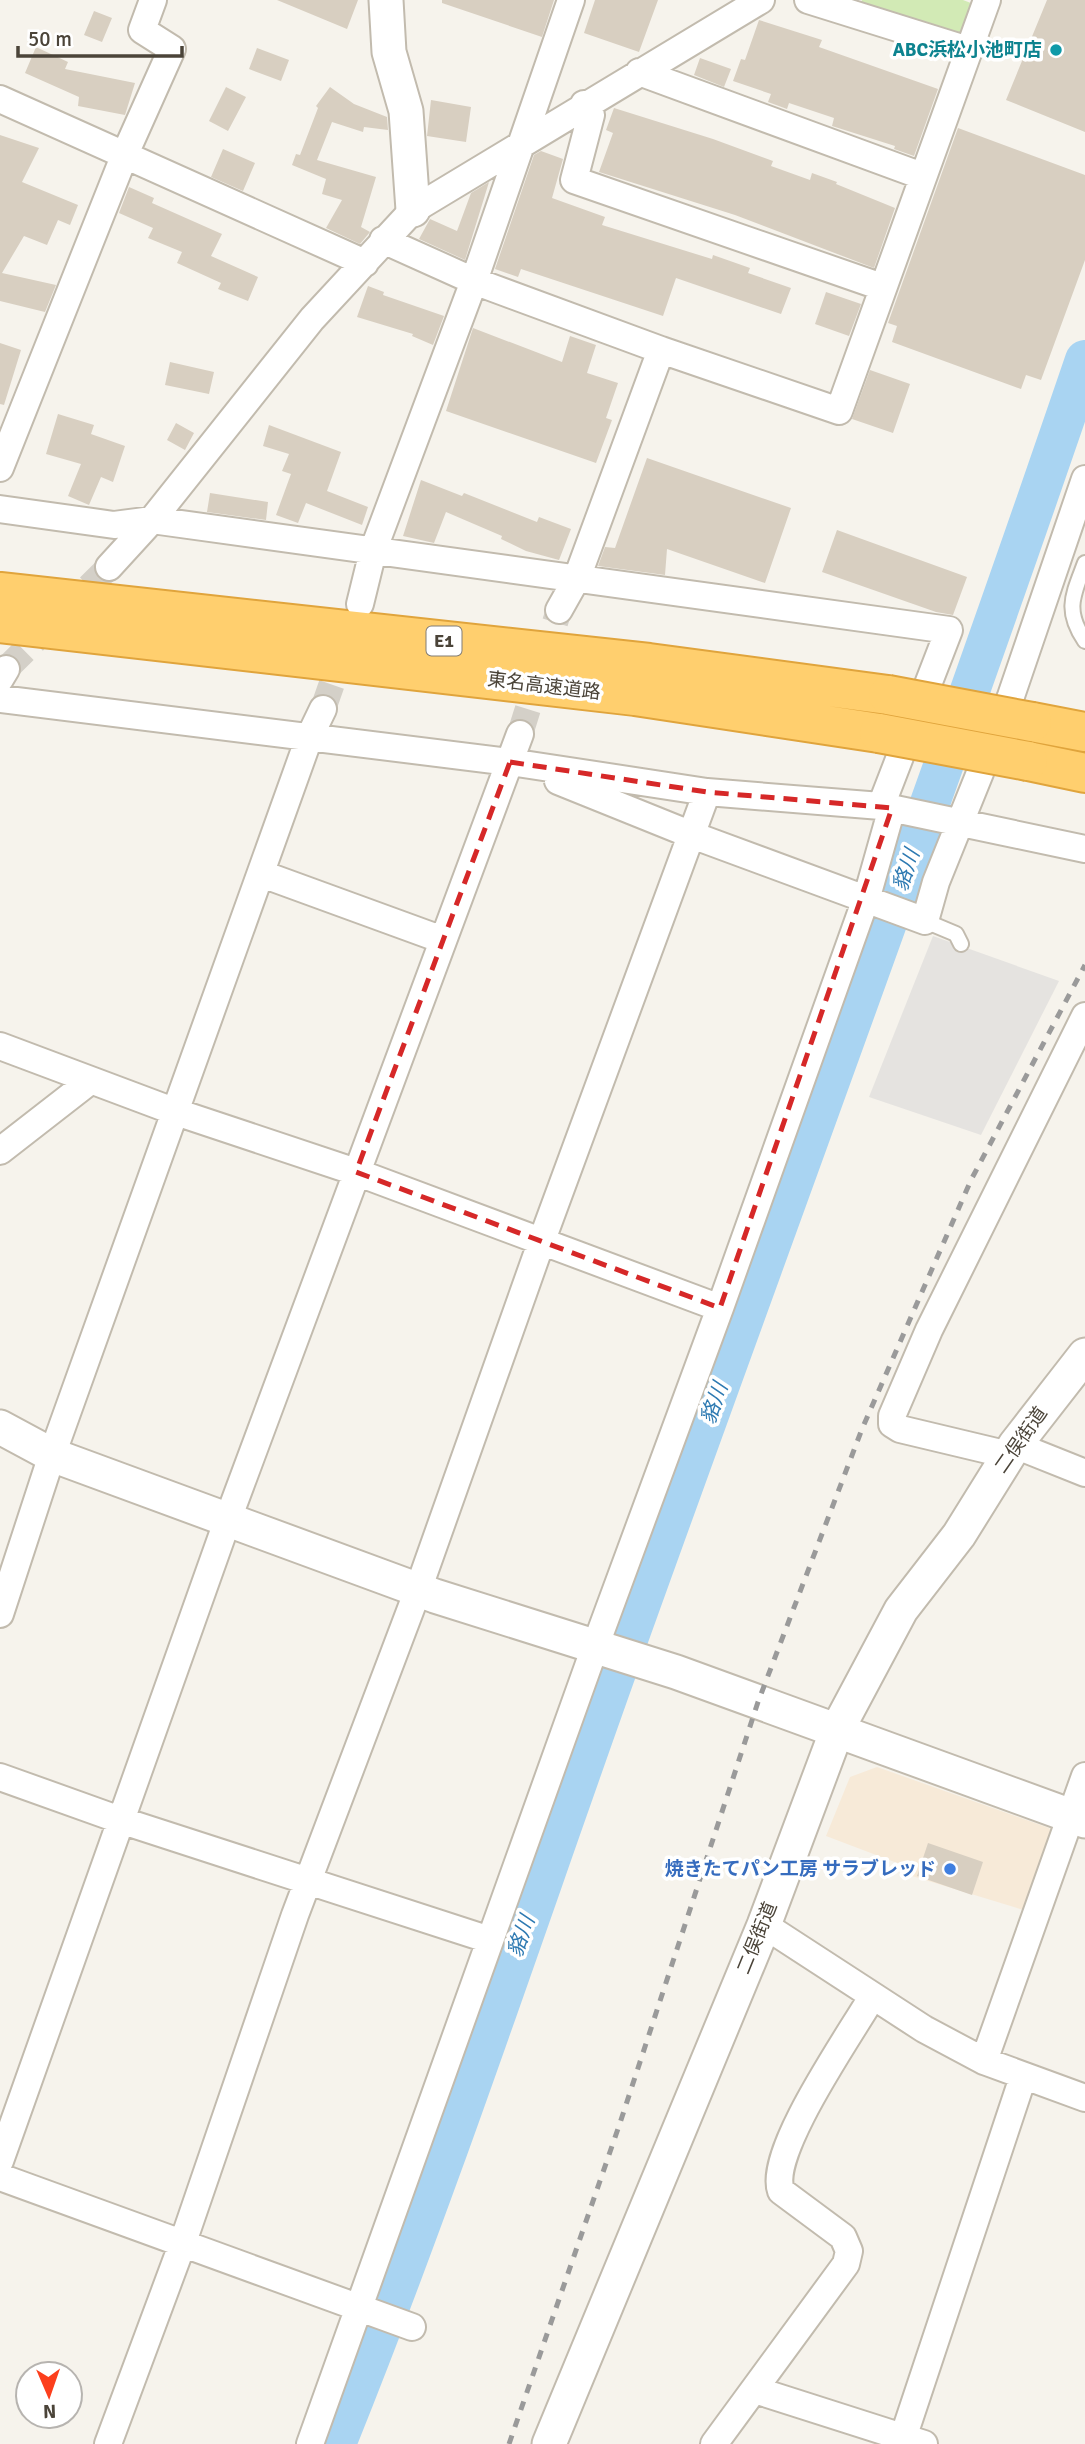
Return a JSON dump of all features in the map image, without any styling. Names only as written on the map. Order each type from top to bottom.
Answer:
[{"type":"highway","name":"東名高速道路","points":[[0,592],[649,663],[888,695],[1085,732]]},
{"type":"highway","name":"東名高速道路","points":[[0,623],[635,696],[879,733],[1085,773]]},
{"type":"street","points":[[0,468],[7,432],[172,50],[142,30],[153,0]]},
{"type":"street","points":[[386,0],[389,52],[405,111],[413,210]]},
{"type":"street","points":[[360,604],[373,551],[474,281],[571,0]]},
{"type":"street","points":[[109,567],[152,520],[313,319],[413,210],[584,104],[761,0]]},
{"type":"street","points":[[808,0],[968,50]]},
{"type":"street","points":[[383,240],[474,281],[661,350],[839,411],[987,0]]},
{"type":"street","points":[[639,72],[922,176]]},
{"type":"street","points":[[0,99],[365,263]]},
{"type":"street","points":[[584,104],[590,115],[574,180],[882,288]]},
{"type":"street","points":[[559,610],[576,578],[661,350]]},
{"type":"street","points":[[517,764],[692,835],[921,919],[1011,696],[1085,479]]},
{"type":"street","points":[[0,509],[114,525],[152,520],[949,629],[889,808],[865,899],[310,2444]]},
{"type":"street","points":[[0,699],[517,764],[707,792],[889,808],[1085,849]]},
{"type":"street","points":[[0,1614],[52,1455],[309,738],[323,709]]},
{"type":"street","points":[[0,2161],[123,1821],[228,1519],[356,1172],[443,940],[517,764],[520,734]]},
{"type":"street","points":[[108,2444],[182,2245],[309,1879],[418,1590],[542,1240],[707,792]]},
{"type":"street","points":[[262,874],[443,940]]},
{"type":"street","points":[[1085,1016],[929,1330],[892,1416],[892,1423],[900,1429],[1012,1450],[1085,1473]]},
{"type":"street","points":[[0,1046],[176,1112],[356,1172],[720,1308]]},
{"type":"street","points":[[0,1151],[90,1081]]},
{"type":"street","name":"二俣街道","points":[[549,2444],[764,1925],[837,1730],[901,1610],[960,1535],[1012,1450],[1085,1355]]},
{"type":"street","points":[[0,1427],[52,1455],[418,1590],[649,1662],[1078,1819]]},
{"type":"street","points":[[984,2061],[1078,1819],[1085,1776]]},
{"type":"street","points":[[0,1777],[123,1821],[309,1879],[490,1940]]},
{"type":"street","points":[[764,1925],[872,1997],[984,2061],[1085,2098]]},
{"type":"street","points":[[714,2444],[846,2264],[849,2251],[843,2237],[781,2190],[778,2172],[799,2119],[872,1997]]},
{"type":"street","points":[[755,2390],[910,2441],[1023,2077]]},
{"type":"street","points":[[0,2177],[412,2327]]},
{"type":"lane","points":[[1084,566],[1071,600],[1073,618],[1085,641]]},
{"type":"lane","points":[[921,919],[949,929],[956,934],[961,944]]},
{"type":"highlighted area","points":[[510,762],[707,792],[892,808],[720,1308],[356,1172]]},
{"type":"shaded area","points":[[933,936],[1059,981],[981,1135],[869,1097]]},
{"type":"shaded area","points":[[877,1767],[1049,1828],[1055,1838],[1027,1911],[912,1876],[913,1869],[826,1836],[850,1777]]},
{"type":"green space","points":[[862,0],[963,0],[976,5],[959,37],[859,8]]},
{"type":"building","points":[[277,0],[358,0],[347,29]]},
{"type":"building","points":[[442,0],[554,0],[542,37],[442,3]]},
{"type":"building","points":[[595,0],[658,0],[639,52],[584,33]]},
{"type":"building","name":"ABC浜松小池町店","points":[[1047,0],[1085,0],[1085,132],[1006,100]]},
{"type":"building","points":[[94,11],[112,18],[102,42],[84,35]]},
{"type":"building","points":[[759,20],[822,40],[819,47],[938,89],[914,156],[894,149],[895,146],[832,126],[834,118],[789,103],[787,109],[768,102],[771,94],[733,81],[741,59],[745,60]]},
{"type":"building","points":[[36,47],[68,62],[65,69],[135,83],[125,115],[78,106],[79,97],[25,73]]},
{"type":"building","points":[[257,48],[289,60],[281,81],[249,69]]},
{"type":"building","points":[[700,58],[731,69],[724,87],[694,75]]},
{"type":"building","points":[[226,87],[246,97],[228,131],[209,121]]},
{"type":"building","points":[[330,87],[354,104],[387,117],[388,130],[364,127],[363,132],[332,122],[317,160],[376,177],[361,227],[370,232],[360,244],[326,228],[342,200],[322,194],[326,179],[292,165],[296,154],[300,155],[318,108],[316,106]]},
{"type":"building","points":[[431,100],[471,107],[466,142],[427,136]]},
{"type":"building","points":[[614,108],[773,161],[771,166],[810,180],[812,173],[895,208],[874,268],[735,215],[599,172],[613,133],[606,130]]},
{"type":"building","points":[[958,128],[1085,175],[1085,260],[1041,380],[1026,375],[1021,389],[892,342],[897,326],[888,323]]},
{"type":"building","points":[[0,135],[39,148],[22,182],[78,205],[70,225],[58,220],[47,245],[24,236],[2,273],[56,285],[45,312],[0,301]]},
{"type":"building","points":[[223,149],[255,163],[243,191],[211,177]]},
{"type":"building","points":[[541,151],[563,159],[552,198],[605,217],[602,225],[712,259],[713,255],[750,268],[748,273],[791,288],[781,314],[676,278],[663,316],[521,269],[518,277],[495,269],[534,155]]},
{"type":"building","points":[[489,182],[465,260],[419,239],[430,219],[457,231],[471,193]]},
{"type":"building","points":[[129,187],[154,198],[152,203],[222,234],[211,256],[258,277],[248,301],[218,289],[221,283],[177,263],[182,252],[148,238],[153,228],[119,213]]},
{"type":"building","points":[[368,286],[384,292],[383,295],[444,316],[433,345],[412,336],[413,334],[357,317]]},
{"type":"building","points":[[826,292],[861,304],[849,336],[815,324]]},
{"type":"building","points":[[473,328],[562,362],[570,336],[596,345],[587,373],[618,383],[606,418],[612,420],[596,463],[446,411]]},
{"type":"building","points":[[0,343],[21,350],[4,405],[0,404]]},
{"type":"building","points":[[170,362],[214,372],[209,394],[165,385]]},
{"type":"building","points":[[870,370],[910,384],[893,433],[852,419]]},
{"type":"building","points":[[58,414],[94,425],[91,434],[125,446],[113,482],[101,477],[89,505],[68,496],[81,464],[46,454]]},
{"type":"building","points":[[176,423],[194,433],[185,450],[167,440]]},
{"type":"building","points":[[269,425],[341,452],[327,491],[368,507],[362,525],[306,503],[298,523],[276,515],[291,474],[282,471],[289,454],[263,446]]},
{"type":"building","points":[[647,458],[791,508],[765,583],[667,549],[665,575],[598,566],[605,547],[615,548]]},
{"type":"building","points":[[421,480],[462,496],[464,493],[537,522],[539,517],[571,529],[559,560],[526,551],[501,539],[502,536],[446,512],[434,543],[403,536]]},
{"type":"building","points":[[210,493],[268,502],[266,520],[207,512]]},
{"type":"building","points":[[837,530],[967,577],[953,615],[936,612],[822,572]]},
{"type":"building","name":"焼きたてパン工房 サラブレッド","points":[[928,1843],[983,1862],[972,1895],[917,1876]]},
{"type":"waterway","name":"貉川","points":[[336,2444],[451,2140],[632,1628],[918,836],[1085,360]]},
{"type":"tunnel","points":[[6,669],[109,567]]},
{"type":"tunnel","points":[[520,734],[559,610]]},
{"type":"tunnel","points":[[323,709],[344,649]]},
{"type":"railway","points":[[509,2444],[620,2123],[758,1702],[862,1429],[971,1180],[1085,965]]},
{"type":"place","name":"ABC浜松小池町店","points":[[1056,50]]},
{"type":"place","name":"焼きたてパン工房 サラブレッド","points":[[950,1869]]}]
